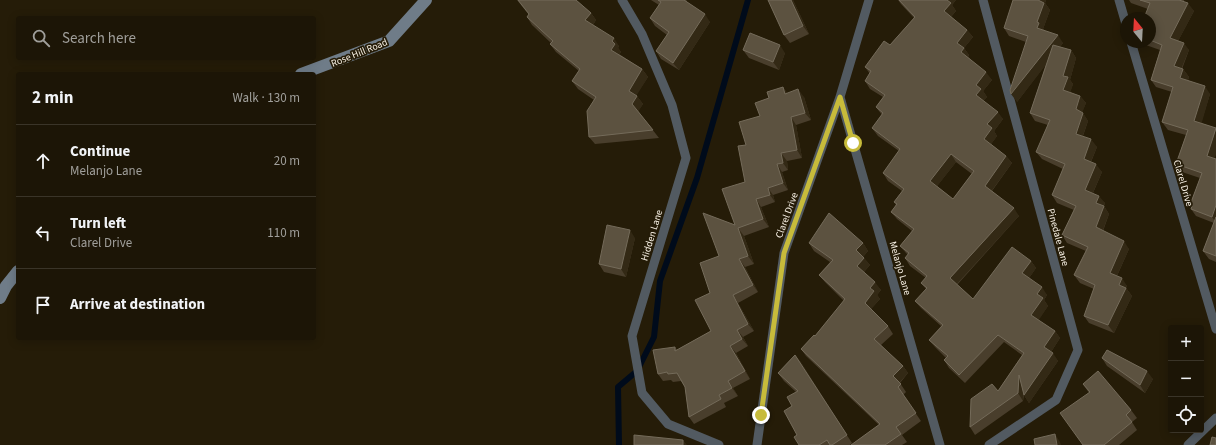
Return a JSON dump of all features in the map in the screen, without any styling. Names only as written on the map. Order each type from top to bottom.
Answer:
[{"type":"street","name":"Rose Hill Road","points":[[306,72],[389,41],[426,0]]},
{"type":"street","points":[[0,298],[6,286],[16,274]]},
{"type":"lane","name":"Hidden Lane","points":[[622,0],[642,34],[672,105],[686,158],[632,336],[642,392],[668,424],[719,445]]},
{"type":"lane","name":"Clarel Drive","points":[[757,445],[784,253],[840,97],[869,0]]},
{"type":"lane","name":"Pinedale Lane","points":[[983,0],[1078,350],[1056,400],[989,445]]},
{"type":"lane","points":[[1119,0],[1122,12]]},
{"type":"lane","name":"Clarel Drive","points":[[1133,48],[1216,329]]},
{"type":"lane","name":"Melanjo Lane","points":[[840,97],[940,445]]},
{"type":"lane","points":[[1188,445],[1216,418]]},
{"type":"building","points":[[518,0],[576,0],[591,13],[585,20],[614,38],[612,41],[615,44],[611,50],[642,69],[629,91],[637,96],[632,104],[653,130],[589,137],[587,111],[596,97],[572,81],[580,69],[550,44],[553,41],[527,17],[529,14]]},
{"type":"building","points":[[658,0],[684,0],[705,14],[673,63],[656,51],[669,32],[650,18],[661,2]]},
{"type":"building","points":[[768,0],[791,0],[803,26],[784,35]]},
{"type":"building","points":[[899,0],[947,0],[951,3],[944,11],[967,30],[957,43],[964,48],[961,52],[986,72],[976,85],[981,89],[976,95],[998,112],[987,124],[992,128],[984,139],[1006,156],[985,186],[1014,208],[950,278],[973,299],[1012,247],[1031,261],[1022,273],[1042,287],[1037,294],[1043,298],[1031,315],[1055,331],[1044,347],[1053,353],[1024,395],[1019,375],[1018,393],[970,427],[971,399],[992,384],[998,391],[1024,353],[998,335],[959,375],[944,360],[948,356],[929,340],[943,325],[915,301],[927,288],[921,283],[927,276],[905,258],[909,253],[900,246],[914,229],[891,212],[897,204],[894,202],[904,189],[883,173],[900,149],[872,128],[883,113],[876,107],[885,95],[865,81],[871,71],[865,67],[884,41],[890,45],[915,17]],"holes":[[[951,154],[974,171],[953,199],[930,181]]]},
{"type":"building","points":[[1013,0],[1038,0],[1044,3],[1037,22],[1039,23],[1037,28],[1058,35],[1011,94],[1010,90],[1028,36],[1004,28]]},
{"type":"building","points":[[1140,0],[1179,0],[1188,3],[1170,38],[1184,43],[1174,66],[1183,69],[1180,78],[1205,86],[1194,121],[1216,128],[1207,156],[1216,159],[1216,205],[1212,217],[1191,209],[1192,206],[1190,205],[1202,173],[1176,164],[1188,130],[1162,122],[1173,87],[1151,80],[1162,45],[1156,42],[1156,12],[1146,12],[1150,3]]},
{"type":"building","points":[[750,33],[780,45],[773,62],[743,50]]},
{"type":"building","points":[[1053,45],[1071,50],[1063,76],[1068,77],[1063,90],[1080,96],[1076,109],[1083,113],[1076,134],[1091,139],[1084,159],[1096,164],[1085,190],[1099,196],[1096,203],[1104,206],[1096,227],[1124,241],[1110,273],[1122,278],[1119,285],[1126,288],[1108,325],[1084,316],[1095,285],[1074,275],[1088,247],[1062,235],[1076,206],[1052,195],[1065,164],[1036,152],[1050,120],[1030,113]]},
{"type":"building","points":[[783,87],[785,94],[798,89],[805,113],[791,117],[797,150],[781,153],[783,163],[777,164],[783,183],[768,188],[770,195],[756,199],[763,219],[738,228],[748,256],[739,259],[753,285],[733,295],[748,324],[737,330],[742,339],[730,346],[745,371],[728,381],[732,388],[719,395],[721,399],[689,417],[685,387],[677,373],[668,374],[667,372],[658,374],[653,350],[675,347],[675,351],[711,331],[695,300],[710,293],[700,263],[719,256],[703,213],[735,225],[722,189],[745,182],[738,146],[746,145],[739,122],[760,116],[755,103],[769,98],[767,92]]},
{"type":"building","points":[[829,213],[863,243],[856,250],[864,258],[857,266],[875,282],[870,288],[874,291],[865,303],[888,326],[874,339],[903,366],[893,376],[901,384],[898,387],[916,413],[896,427],[901,434],[885,445],[851,445],[880,424],[801,349],[814,335],[815,336],[845,299],[819,275],[833,260],[809,243]]},
{"type":"building","points":[[1216,217],[1216,256],[1203,251]]},
{"type":"building","points":[[607,225],[630,230],[621,269],[599,264]]},
{"type":"building","points":[[1107,350],[1147,371],[1140,385],[1102,358]]},
{"type":"building","points":[[795,355],[847,435],[832,445],[830,445],[827,440],[819,445],[799,445],[794,437],[797,435],[784,411],[792,406],[787,397],[798,391],[778,373]]},
{"type":"building","points":[[1098,371],[1131,410],[1126,415],[1132,422],[1104,445],[1083,445],[1060,413],[1090,392],[1083,384]]},
{"type":"building","points":[[1055,434],[1057,445],[1035,445],[1034,439]]},
{"type":"building","points":[[634,435],[683,440],[683,445],[634,445]]},
{"type":"building","points":[[1212,437],[1216,438],[1216,445],[1210,445]]},
{"type":"waterway","points":[[619,445],[618,387],[637,371],[654,337],[660,281],[697,178],[748,0]]},
{"type":"route","points":[[761,415],[784,253],[840,97],[853,143]]}]
